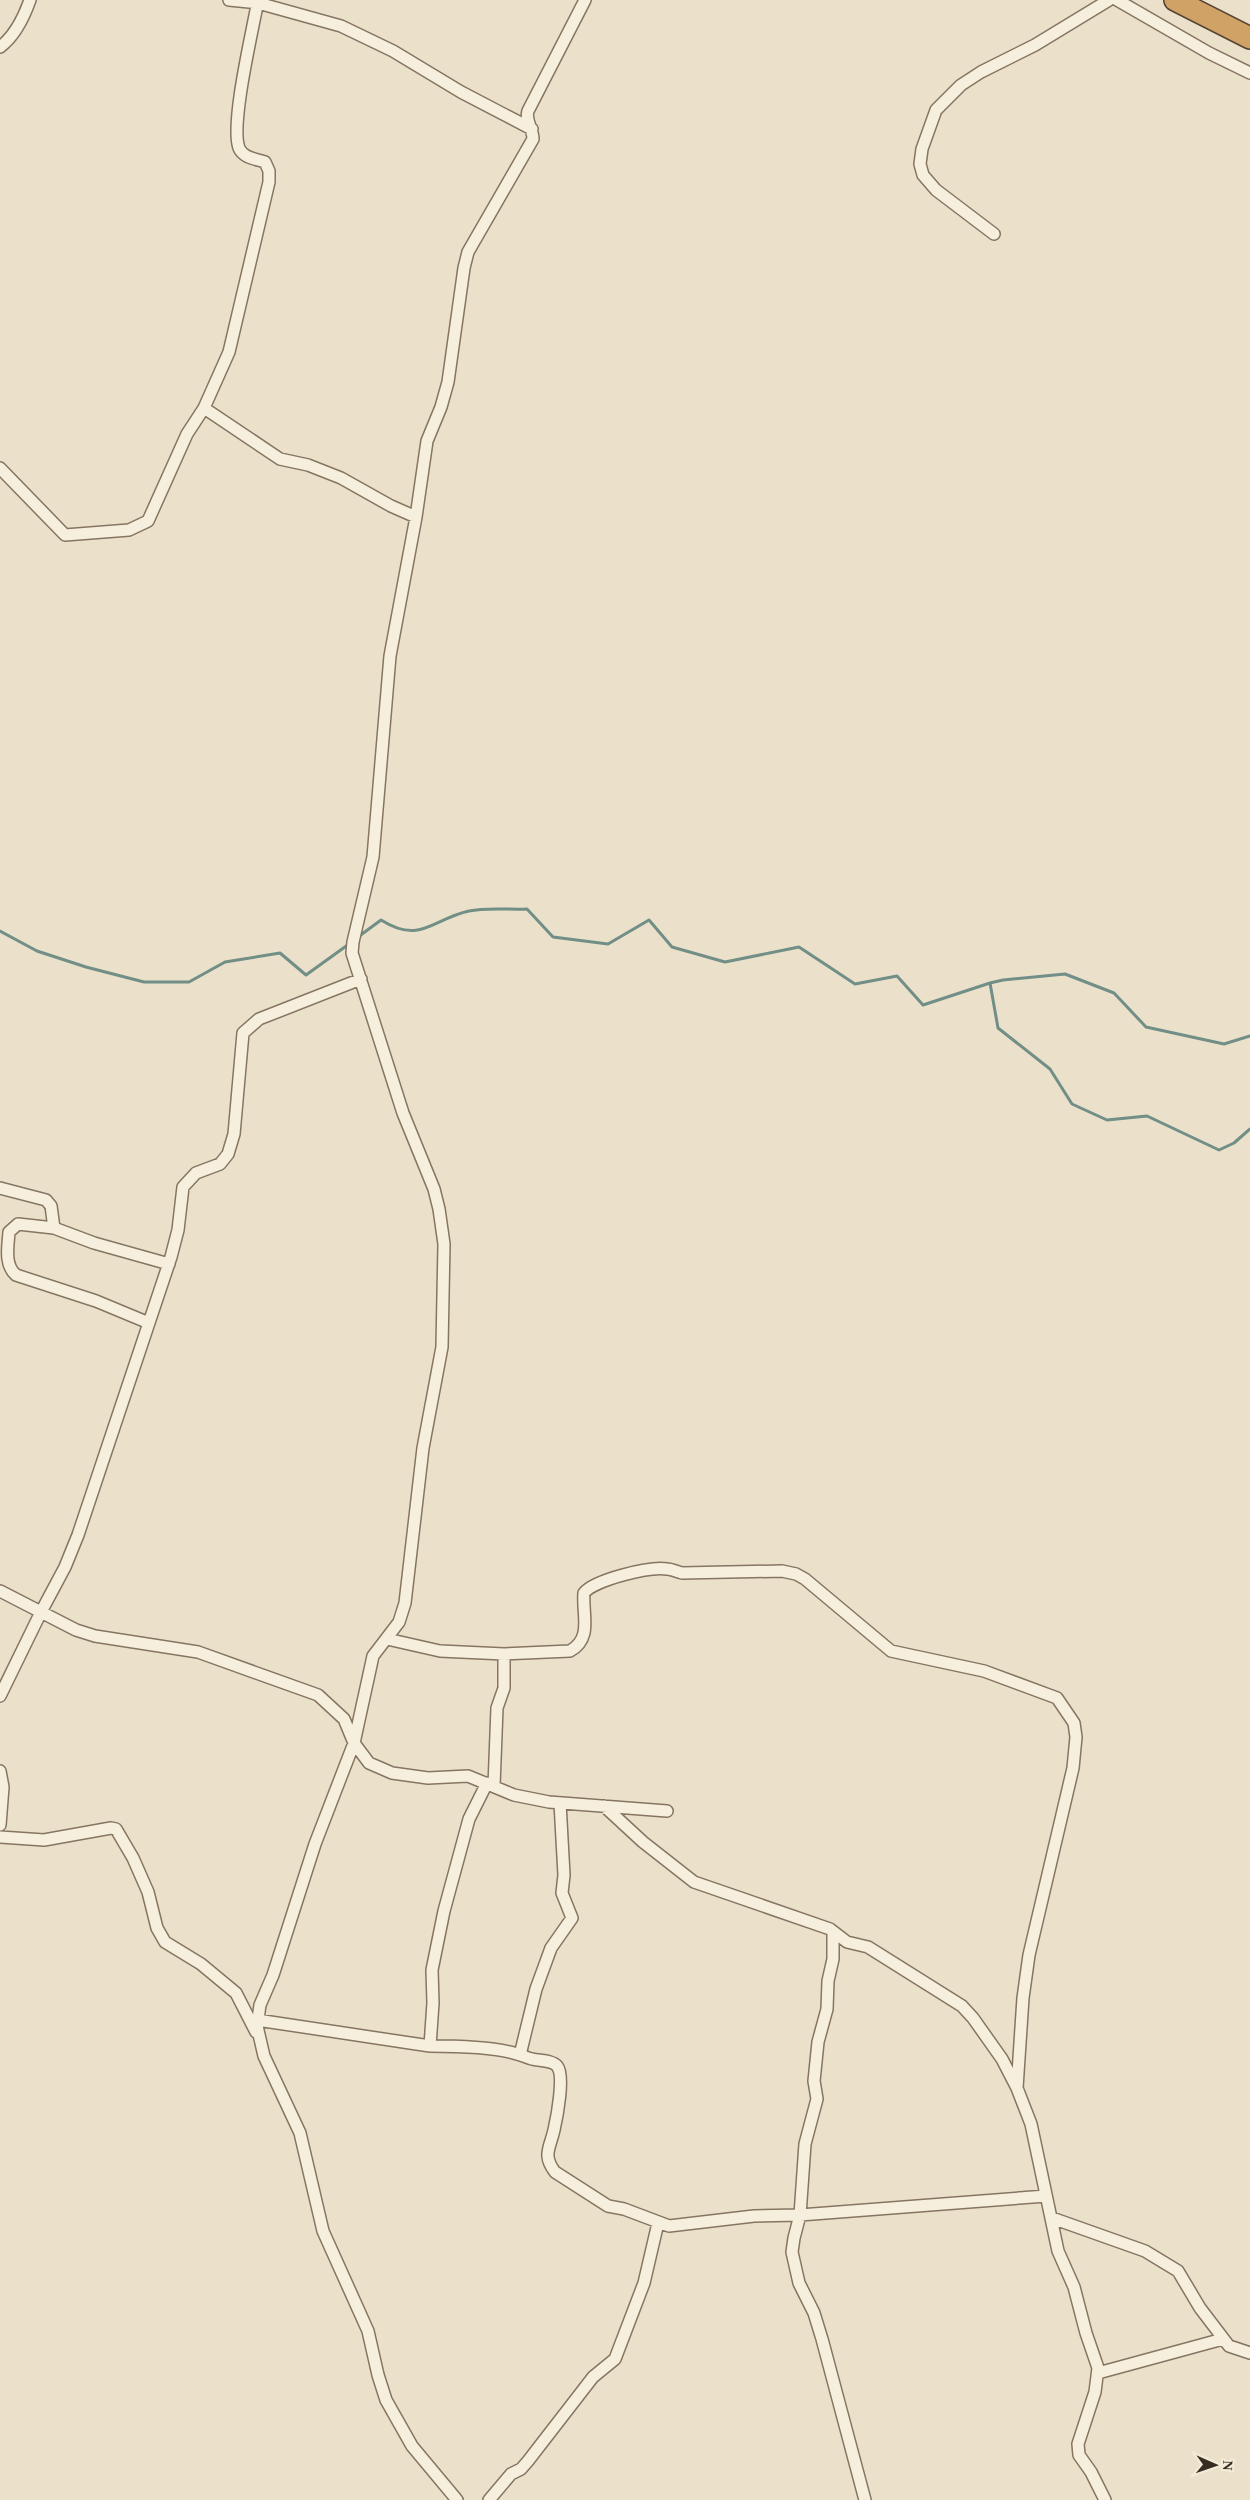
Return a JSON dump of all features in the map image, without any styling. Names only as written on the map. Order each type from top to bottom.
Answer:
[{"type":"highway","points":[[1175,0],[1250,38]]},
{"type":"street","points":[[0,47],[7,42],[20,23],[30,0]]},
{"type":"street","points":[[229,0],[258,2],[309,15],[341,26],[393,51],[462,92],[532,129]]},
{"type":"street","points":[[457,2500],[412,2446],[386,2400],[368,2330],[323,2231],[300,2133],[264,2056],[257,2020],[260,2006],[285,1942],[315,1844],[354,1743],[373,1656],[399,1622],[405,1602],[423,1448],[442,1347],[444,1244],[439,1209],[434,1189],[403,1113],[352,953],[372,858],[390,656],[416,517],[427,441],[441,407],[448,382],[464,268],[468,252],[533,139],[532,129],[527,119],[528,111],[585,0]]},
{"type":"street","points":[[994,234],[936,190],[923,175],[920,164],[922,149],[936,110],[961,85],[981,72],[1036,45],[1109,0]]},
{"type":"street","points":[[1117,0],[1209,53],[1250,72]]},
{"type":"street","points":[[0,468],[66,535],[129,530],[148,521],[187,434],[204,408],[229,352],[269,182],[269,171],[265,162],[242,154],[238,147],[242,82],[258,2]]},
{"type":"street","points":[[204,408],[280,459],[308,465],[341,478],[391,506],[416,517]]},
{"type":"street","points":[[0,1696],[65,1567],[78,1535],[169,1264],[178,1230],[183,1187],[196,1173],[220,1164],[228,1154],[234,1134],[244,1033],[259,1019],[361,979]]},
{"type":"street","points":[[0,1188],[46,1200],[51,1206],[54,1228]]},
{"type":"street","points":[[149,1323],[96,1301],[14,1273],[8,1260],[10,1232],[12,1227],[18,1224],[54,1228],[169,1264]]},
{"type":"street","points":[[387,1639],[440,1651],[504,1654],[570,1651],[576,1648],[585,1631],[584,1593],[595,1584],[646,1569],[667,1568],[682,1573],[782,1571],[796,1574],[805,1579],[891,1650],[984,1670],[1057,1698],[1074,1723],[1073,1768],[1029,1955],[1022,1998],[1017,2088]]},
{"type":"street","points":[[0,1592],[76,1630],[95,1636],[198,1652],[318,1695],[344,1718],[354,1743],[369,1763],[392,1773],[428,1778],[468,1776],[514,1795],[560,1803],[668,1811]]},
{"type":"street","points":[[430,2046],[432,1970],[444,1911],[469,1819],[491,1784],[497,1708],[504,1688],[504,1654]]},
{"type":"street","points":[[0,1771],[3,1787],[0,1825]]},
{"type":"street","points":[[520,2055],[536,1989],[551,1948],[572,1918],[562,1893],[564,1875],[560,1803]]},
{"type":"street","points":[[604,1806],[643,1842],[694,1882],[781,1914],[821,1925],[847,1942],[868,1947],[962,2006],[973,2018],[1002,2059],[1017,2088],[1031,2124],[1058,2251],[1079,2301],[1098,2374],[1095,2392],[1078,2444],[1079,2455],[1091,2472],[1105,2500]]},
{"type":"street","points":[[0,1837],[44,1840],[111,1828],[116,1829],[134,1858],[148,1892],[157,1928],[164,1942],[201,1964],[236,1993],[259,2038]]},
{"type":"street","points":[[833,1932],[833,1959],[828,1981],[827,2008],[820,2027],[817,2051],[814,2081],[816,2099],[805,2144],[800,2215],[794,2238],[794,2264],[822,2339],[865,2500]]},
{"type":"street","points":[[257,2020],[430,2046],[457,2046],[520,2055],[554,2063],[560,2070],[558,2108],[547,2159],[555,2172],[608,2206],[624,2209],[670,2226],[754,2216],[800,2215],[1046,2196]]},
{"type":"street","points":[[1052,2218],[1144,2251],[1178,2270],[1200,2308],[1229,2346],[1250,2353]]},
{"type":"street","points":[[489,2500],[511,2474],[520,2470],[528,2461],[593,2377],[615,2359],[644,2283],[658,2223]]},
{"type":"street","points":[[1098,2374],[1224,2339]]},
{"type":"waterway","points":[[358,937],[381,920],[395,927],[417,930],[469,911],[527,909],[553,937],[608,944],[649,920],[672,947],[725,962],[799,947],[855,984],[897,976],[923,1005],[990,983],[998,1028],[1050,1069],[1072,1104],[1107,1120],[1147,1116],[1219,1150],[1234,1143],[1250,1129]]},
{"type":"waterway","points":[[0,931],[37,951],[86,967],[144,982],[189,982],[225,962],[280,953],[306,975],[349,944]]},
{"type":"waterway","points":[[990,983],[1065,974],[1114,993],[1146,1027],[1224,1044],[1250,1036]]}]
